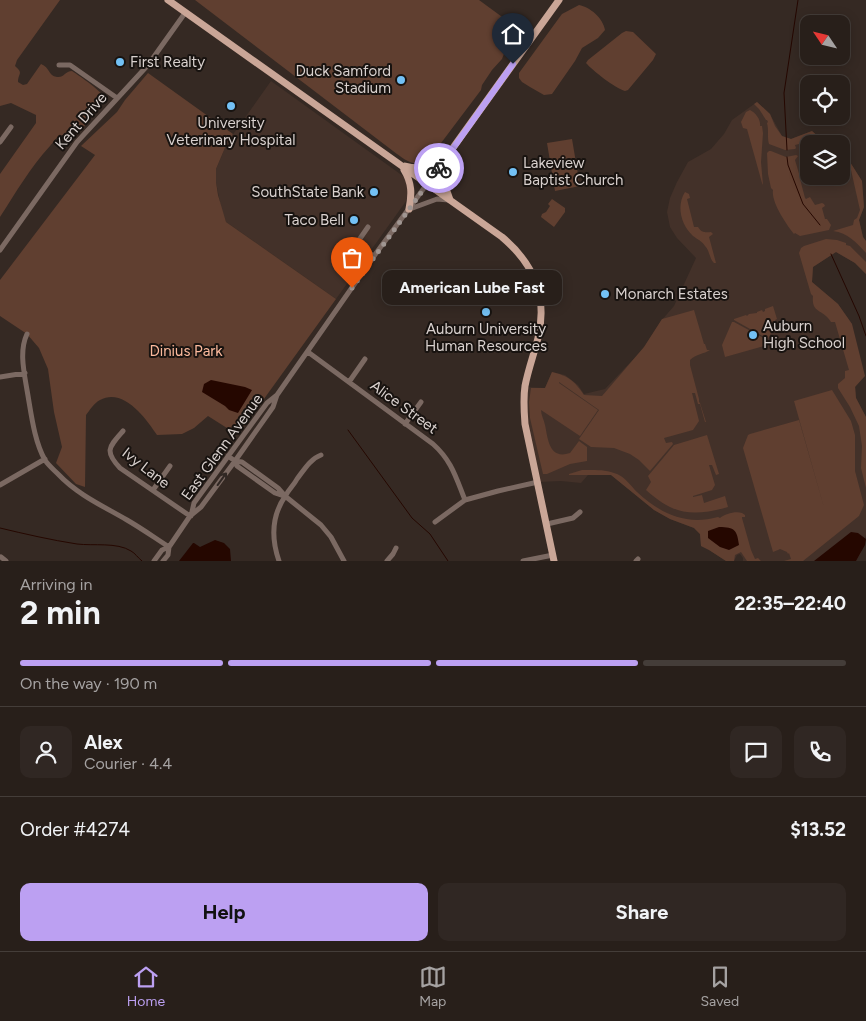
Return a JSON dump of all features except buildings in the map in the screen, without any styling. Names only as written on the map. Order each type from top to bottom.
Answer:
[{"type":"main road","points":[[168,0],[502,236],[526,261],[536,281],[541,301],[541,316],[523,403],[525,424],[554,558]]},
{"type":"main road","name":"East Glenn Avenue","points":[[427,184],[559,0]]},
{"type":"main road","points":[[401,165],[416,169],[445,160],[443,180],[450,201]]},
{"type":"main road","points":[[401,165],[411,186],[412,194],[409,209]]},
{"type":"street","name":"Kent Drive","points":[[0,250],[2,241],[77,142],[148,65],[185,13]]},
{"type":"street","points":[[59,65],[70,64],[117,98]]},
{"type":"street","points":[[0,142],[11,128]]},
{"type":"street","name":"East Glenn Avenue","points":[[190,516],[194,503],[267,403],[277,395],[427,184]]},
{"type":"street","points":[[409,209],[437,199],[450,201]]},
{"type":"street","points":[[368,227],[359,240],[360,246],[374,256]]},
{"type":"street","points":[[27,334],[22,351],[25,373],[37,439],[45,459],[74,489],[128,520],[168,547]]},
{"type":"street","name":"Alice Street","points":[[308,352],[433,444],[448,460],[465,500]]},
{"type":"street","points":[[349,382],[365,359]]},
{"type":"street","points":[[0,377],[25,373]]},
{"type":"street","name":"East Glenn Avenue","points":[[154,561],[162,550],[168,547],[190,516],[201,507],[273,407],[277,395]]},
{"type":"street","points":[[406,424],[421,402]]},
{"type":"street","name":"Ivy Lane","points":[[123,432],[110,448],[112,459],[120,468],[190,516]]},
{"type":"street","points":[[280,561],[275,549],[273,534],[276,515],[285,496],[310,462],[321,455]]},
{"type":"street","points":[[228,456],[235,461],[237,466],[275,493],[285,496],[320,525],[331,537],[344,561]]},
{"type":"street","points":[[0,484],[45,459]]},
{"type":"street","points":[[153,490],[170,466]]},
{"type":"street","points":[[435,522],[465,500],[498,490],[538,482]]},
{"type":"street","points":[[547,524],[573,518],[580,512]]},
{"type":"street","name":"East Glenn Avenue","points":[[163,561],[168,555],[168,547]]},
{"type":"street","points":[[387,561],[396,548]]},
{"type":"street","points":[[0,557],[6,561]]},
{"type":"street","points":[[523,561],[554,558]]},
{"type":"shaded area","points":[[271,81],[403,176],[407,182],[409,197],[336,299],[226,222],[221,208],[216,182],[216,169],[227,143]]},
{"type":"shaded area","name":"Auburn High School","points":[[757,102],[770,114],[782,136],[791,139],[800,136],[800,185],[850,185],[850,162],[862,181],[864,207],[859,220],[863,237],[866,241],[866,274],[855,263],[836,252],[813,267],[812,282],[838,304],[852,324],[856,398],[866,417],[866,535],[861,553],[856,561],[743,561],[740,554],[737,555],[734,561],[726,561],[701,546],[700,534],[694,528],[670,519],[654,510],[611,475],[588,475],[581,483],[561,481],[538,482],[525,424],[525,387],[545,388],[552,372],[565,375],[578,385],[584,394],[605,389],[643,349],[661,321],[674,306],[696,258],[677,238],[670,227],[667,212],[670,198],[688,162],[711,149],[724,134],[732,120]]},
{"type":"shaded area","name":"Auburn High School","points":[[812,131],[817,135],[802,135]]},
{"type":"shaded area","points":[[211,380],[252,390],[238,413],[229,410],[202,392],[204,384]]},
{"type":"shaded area","points":[[719,527],[734,530],[739,545],[729,550],[720,547],[708,538],[708,531]]},
{"type":"shaded area","points":[[851,532],[858,533],[866,539],[865,545],[856,561],[814,561]]},
{"type":"shaded area","points":[[215,540],[224,543],[230,549],[231,561],[179,561],[193,543],[200,547]]},
{"type":"green space","points":[[0,0],[60,0],[17,60],[15,66],[20,72],[18,82],[23,85],[27,84],[41,64],[52,75],[57,77],[72,71],[96,88],[105,99],[76,136],[61,135],[56,139],[30,172],[0,217],[0,174],[36,123],[36,115],[11,103],[0,106]]},
{"type":"green space","points":[[195,0],[479,0],[520,30],[505,51],[502,59],[482,85],[481,90],[429,159],[419,164],[406,160],[393,151]]},
{"type":"green space","points":[[579,5],[595,14],[602,21],[605,30],[598,38],[582,48],[552,94],[544,95],[522,82],[519,78],[519,73],[562,14]]},
{"type":"green space","points":[[626,31],[633,32],[656,54],[628,90],[625,91],[604,79],[586,63]]},
{"type":"green space","name":"Dinius Park","points":[[148,73],[233,134],[216,169],[218,195],[226,222],[336,299],[238,435],[208,416],[194,428],[182,434],[157,435],[140,413],[125,401],[109,397],[98,401],[86,415],[85,487],[76,484],[56,463],[62,447],[54,412],[48,369],[39,348],[27,334],[0,316],[0,280],[95,155],[81,146],[117,112]]},
{"type":"green space","points":[[757,102],[770,114],[782,136],[791,139],[800,136],[800,144],[795,145],[795,149],[785,150],[769,144],[768,122],[754,104]]},
{"type":"green space","points":[[750,110],[758,117],[760,126],[762,126],[761,162],[763,185],[747,129],[743,128],[741,122],[746,112]]},
{"type":"green space","points":[[812,131],[817,135],[802,135]]},
{"type":"green space","points":[[572,139],[580,186],[555,191],[547,143]]},
{"type":"green space","points":[[771,151],[786,157],[798,156],[795,160],[800,177],[800,185],[805,198],[810,197],[815,205],[824,204],[825,206],[822,208],[825,219],[831,225],[829,230],[800,236],[794,234],[774,201],[768,174],[767,153]]},
{"type":"green space","points":[[850,162],[862,181],[864,207],[859,220],[863,237],[866,241],[866,253],[847,236],[833,231],[853,225],[860,210]]},
{"type":"green space","points":[[685,192],[689,194],[690,198],[687,199],[694,227],[713,234],[709,237],[716,263],[712,261],[704,244],[693,236],[685,226],[680,209]]},
{"type":"green space","points":[[552,199],[565,208],[565,212],[554,227],[541,217],[550,206],[548,204]]},
{"type":"green space","points":[[826,239],[846,243],[866,262],[866,274],[855,263],[836,252],[813,267],[812,282],[838,304],[852,324],[865,376],[855,387],[856,398],[866,417],[866,488],[861,468],[862,446],[859,426],[838,388],[838,384],[845,378],[845,371],[849,370],[835,322],[831,322],[814,306],[813,296],[799,253],[804,246]]},
{"type":"green space","points":[[773,306],[777,319],[768,339],[734,320],[762,310],[763,312],[765,309]]},
{"type":"green space","points":[[694,310],[704,344],[707,350],[710,350],[690,360],[699,402],[706,422],[695,393],[692,393],[699,421],[693,430],[664,438],[666,443],[672,442],[673,444],[650,471],[630,454],[614,448],[591,447],[579,439],[599,410],[559,382],[598,410],[580,436],[541,410],[549,442],[554,451],[558,454],[570,453],[579,441],[587,447],[587,461],[570,464],[543,474],[530,418],[529,402],[531,388],[545,388],[552,372],[570,379],[584,395],[602,396],[644,347],[662,319]]},
{"type":"green space","points":[[732,322],[767,340],[764,346],[725,357],[722,345]]},
{"type":"green space","points":[[832,390],[851,421],[855,435],[855,471],[864,505],[859,516],[803,561],[784,561],[791,559],[789,553],[780,549],[773,552],[743,448],[750,434],[799,420],[825,511],[794,401]]},
{"type":"green space","points":[[707,435],[719,474],[716,475],[712,465],[709,465],[715,485],[712,490],[693,497],[702,495],[704,503],[725,496],[728,507],[704,512],[684,512],[666,505],[646,490],[651,482],[648,476],[674,445]]},
{"type":"green space","points":[[582,470],[613,472],[620,475],[655,506],[664,512],[684,519],[720,518],[727,514],[742,513],[745,515],[742,518],[751,550],[755,559],[758,558],[761,561],[747,561],[741,552],[735,555],[734,561],[726,561],[701,546],[700,534],[694,528],[670,519],[654,510],[611,475],[569,475]]},
{"type":"waterway","points":[[787,150],[784,93],[798,0]]},
{"type":"waterway","points":[[787,157],[788,165],[803,204],[820,225]]},
{"type":"waterway","points":[[831,254],[866,336]]},
{"type":"waterway","points":[[348,430],[412,518],[430,534],[448,561]]},
{"type":"waterway","points":[[0,528],[77,544],[119,546],[132,552],[142,561]]},
{"type":"way so far","points":[[352,288],[439,168]]},
{"type":"place","name":"First Realty","points":[[120,62]]},
{"type":"place","name":"Duck Samford Stadium","points":[[401,80]]},
{"type":"place","name":"University Veterinary Hospital","points":[[231,106]]},
{"type":"place","name":"Lakeview Baptist Church","points":[[513,172]]},
{"type":"place","name":"SouthState Bank","points":[[374,192]]},
{"type":"place","name":"Taco Bell","points":[[354,220]]},
{"type":"place","name":"American Lube Fast","points":[[352,288]]},
{"type":"place","name":"Monarch Estates","points":[[605,294]]},
{"type":"place","name":"Auburn University Human Resources","points":[[486,312]]},
{"type":"place","name":"Auburn High School","points":[[753,335]]},
{"type":"route","points":[[439,168],[513,64]]}]
